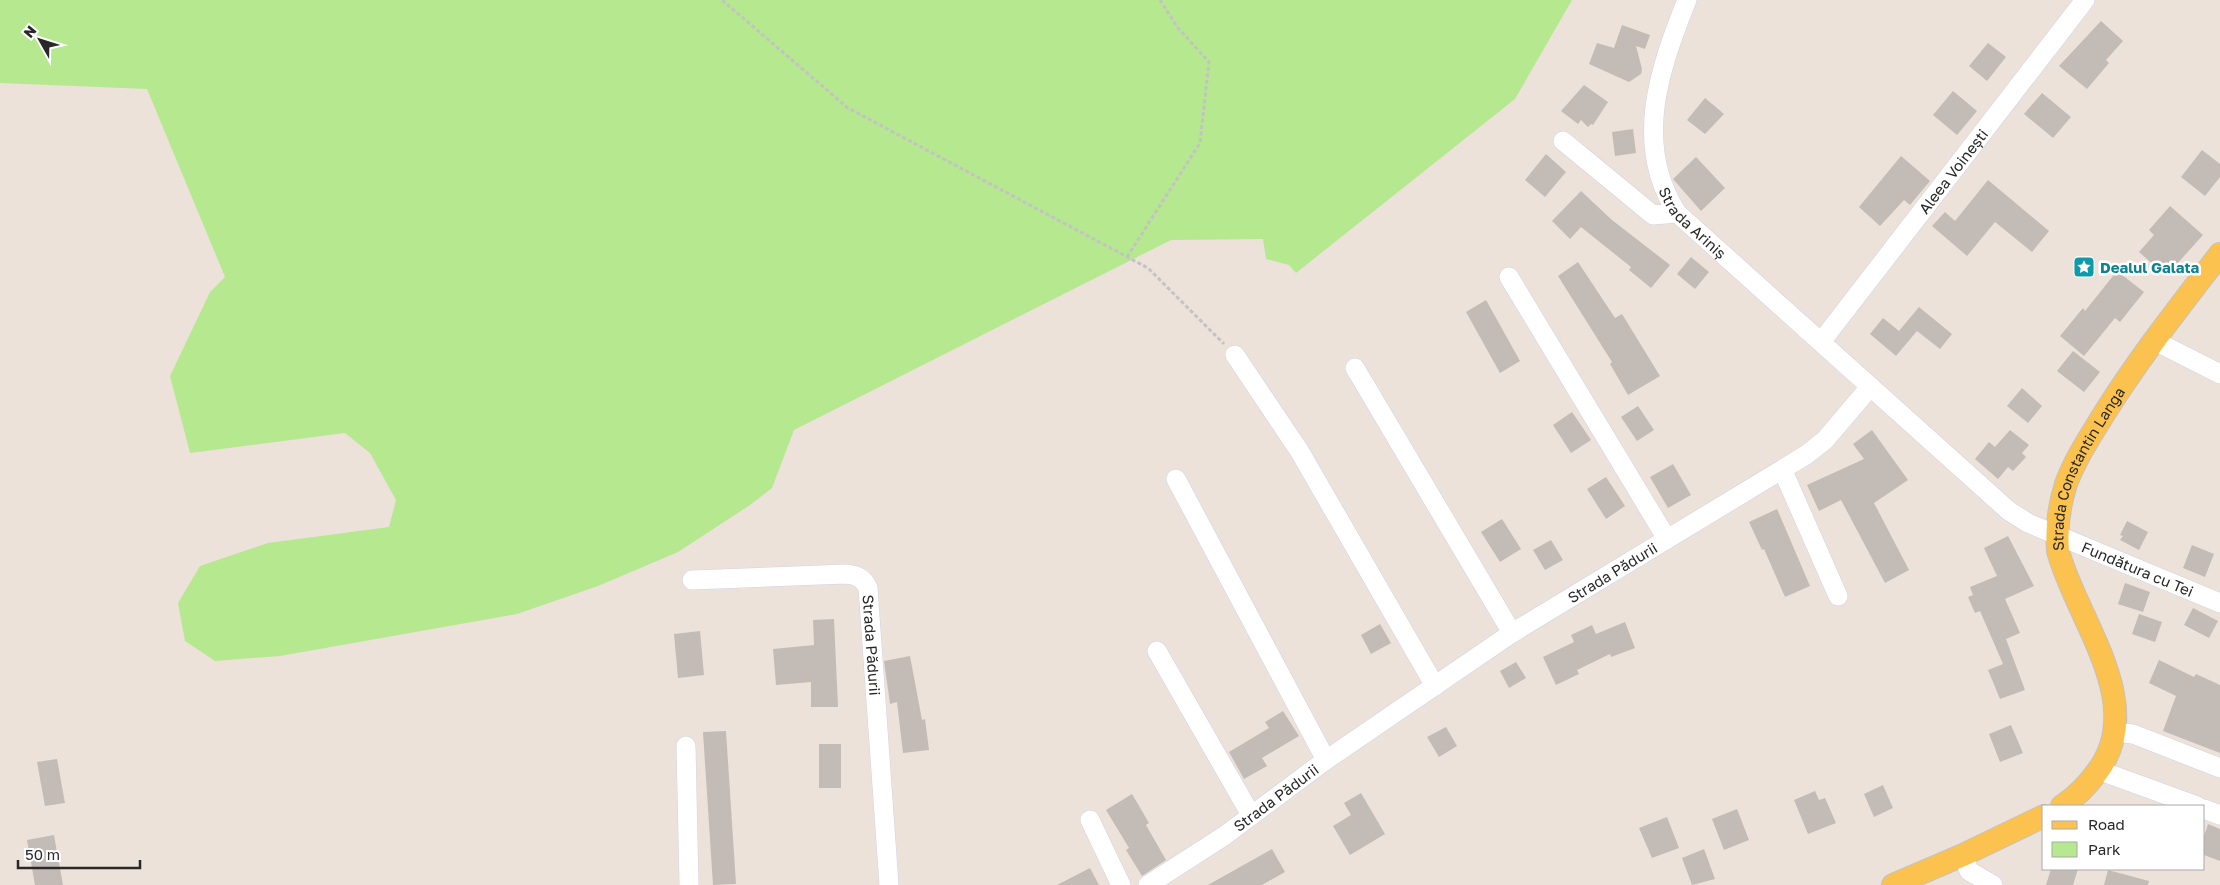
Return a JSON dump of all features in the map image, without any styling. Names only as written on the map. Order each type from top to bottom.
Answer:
[{"type":"main road","name":"Strada Constantin Langa","points":[[2063,805],[2078,794],[2100,768],[2112,744],[2114,732],[2112,690],[2104,664],[2061,564],[2057,534],[2062,500],[2077,458],[2117,393],[2220,254]]},
{"type":"main road","points":[[1893,885],[1963,855],[2042,817]]},
{"type":"street","name":"Strada Ariniș","points":[[1687,0],[1676,29],[1654,108],[1651,133],[1661,185],[1677,213],[1870,387]]},
{"type":"street","name":"Aleea Voinești","points":[[1821,342],[2085,0]]},
{"type":"street","points":[[1563,141],[1653,216],[1677,213]]},
{"type":"street","points":[[1509,277],[1667,539]]},
{"type":"street","points":[[2155,340],[2220,374]]},
{"type":"street","points":[[1235,355],[1300,452],[1435,686]]},
{"type":"street","points":[[1354,368],[1512,633]]},
{"type":"street","points":[[1870,387],[2009,511],[2028,523],[2057,534]]},
{"type":"street","name":"Strada Pădurii","points":[[1148,885],[1512,633],[1783,471],[1825,440],[1870,387]]},
{"type":"street","points":[[1783,471],[1838,596]]},
{"type":"street","points":[[1176,479],[1326,760]]},
{"type":"street","name":"Fundătura cu Tei","points":[[2057,534],[2220,602]]},
{"type":"street","name":"Strada Pădurii","points":[[692,580],[855,574],[866,583],[889,885]]},
{"type":"street","points":[[1157,651],[1251,815]]},
{"type":"street","points":[[2114,732],[2133,734],[2220,768]]},
{"type":"street","points":[[686,746],[689,885]]},
{"type":"street","points":[[2100,768],[2109,774],[2194,805]]},
{"type":"street","points":[[2205,809],[2220,814]]},
{"type":"street","points":[[1090,820],[1122,885]]},
{"type":"street","points":[[1963,855],[1969,871],[1994,885]]},
{"type":"path","points":[[722,0],[848,108],[1148,268],[1235,355]]},
{"type":"path","points":[[1127,257],[1200,143],[1209,62],[1178,28],[1160,0]]},
{"type":"green space","points":[[0,0],[1572,0],[1515,99],[1296,273],[1289,265],[1266,259],[1263,239],[1171,240],[794,430],[772,488],[750,505],[678,552],[598,586],[517,614],[280,656],[215,661],[185,641],[178,603],[200,566],[268,543],[389,527],[396,500],[370,453],[345,433],[190,453],[170,376],[210,292],[225,277],[147,89],[0,83]]},
{"type":"building","points":[[2101,21],[2123,41],[2106,60],[2109,63],[2087,89],[2059,66]]},
{"type":"building","points":[[1622,25],[1650,35],[1645,49],[1636,46],[1642,69],[1641,74],[1629,82],[1589,64],[1597,43],[1614,48]]},
{"type":"building","points":[[1988,43],[2006,57],[1987,81],[1969,66]]},
{"type":"building","points":[[1584,85],[1608,102],[1593,125],[1591,124],[1588,127],[1581,120],[1578,124],[1561,111]]},
{"type":"building","points":[[1953,91],[1977,111],[1957,135],[1933,115]]},
{"type":"building","points":[[2042,93],[2071,117],[2053,138],[2024,114]]},
{"type":"building","points":[[1705,98],[1724,114],[1705,134],[1687,120]]},
{"type":"building","points":[[1633,129],[1636,153],[1615,156],[1612,132]]},
{"type":"building","points":[[2202,150],[2220,164],[2220,177],[2205,196],[2181,177]]},
{"type":"building","points":[[1546,154],[1566,172],[1545,197],[1525,180]]},
{"type":"building","points":[[1901,156],[1930,181],[1910,205],[1904,200],[1880,226],[1859,207]]},
{"type":"building","points":[[1696,157],[1725,188],[1701,211],[1673,179]]},
{"type":"building","points":[[1988,180],[2049,231],[2032,252],[1995,222],[1967,256],[1932,226],[1945,212],[1955,221]]},
{"type":"building","points":[[1581,191],[1612,220],[1670,265],[1651,288],[1629,270],[1631,267],[1581,227],[1570,239],[1552,221]]},
{"type":"building","points":[[2170,206],[2203,235],[2166,276],[2139,252],[2154,235],[2149,230]]},
{"type":"building","points":[[1691,257],[1709,272],[1695,289],[1677,274]]},
{"type":"building","points":[[1578,262],[1615,318],[1622,314],[1660,376],[1628,395],[1610,364],[1612,362],[1558,276]]},
{"type":"building","points":[[2117,271],[2144,292],[2120,322],[2115,318],[2084,356],[2060,336],[2083,308],[2085,311]]},
{"type":"building","points":[[1486,300],[1520,361],[1500,373],[1466,312]]},
{"type":"building","points":[[1919,307],[1952,334],[1940,349],[1917,331],[1896,356],[1870,334],[1883,318],[1899,331]]},
{"type":"building","points":[[2073,351],[2100,372],[2084,392],[2057,371]]},
{"type":"building","points":[[2022,388],[2042,406],[2028,423],[2007,406]]},
{"type":"building","points":[[1638,406],[1654,430],[1637,441],[1621,417]]},
{"type":"building","points":[[1572,412],[1591,440],[1571,453],[1553,425]]},
{"type":"building","points":[[1872,430],[1908,480],[1874,503],[1909,570],[1885,583],[1841,500],[1819,511],[1807,485],[1864,459],[1853,444]]},
{"type":"building","points":[[2010,430],[2029,445],[2022,453],[2026,457],[2013,471],[2008,467],[1998,479],[1975,459],[1989,442],[1995,447]]},
{"type":"building","points":[[1673,464],[1691,495],[1668,508],[1650,477]]},
{"type":"building","points":[[1606,477],[1625,506],[1606,519],[1587,489]]},
{"type":"building","points":[[1777,509],[1810,586],[1785,597],[1764,549],[1762,550],[1749,522]]},
{"type":"building","points":[[1502,519],[1521,549],[1500,562],[1481,532]]},
{"type":"building","points":[[2127,521],[2148,532],[2139,550],[2120,540],[2123,536],[2120,535]]},
{"type":"building","points":[[2008,536],[2034,586],[2005,599],[2020,633],[2006,639],[2025,690],[2000,699],[1988,670],[2003,664],[1980,611],[1975,613],[1968,597],[1973,595],[1970,587],[1997,576],[1984,548]]},
{"type":"building","points":[[1551,540],[1563,560],[1545,570],[1533,550]]},
{"type":"building","points":[[2192,545],[2214,554],[2205,577],[2183,568]]},
{"type":"building","points":[[2125,583],[2150,592],[2143,612],[2118,604]]},
{"type":"building","points":[[2193,608],[2218,621],[2209,638],[2184,625]]},
{"type":"building","points":[[2139,614],[2162,622],[2155,642],[2132,634]]},
{"type":"building","points":[[834,619],[838,707],[811,707],[811,682],[776,685],[773,649],[814,645],[813,620]]},
{"type":"building","points":[[1625,622],[1635,648],[1611,657],[1610,654],[1577,670],[1579,674],[1556,685],[1543,657],[1574,642],[1571,635],[1592,625],[1596,634]]},
{"type":"building","points":[[1380,624],[1391,643],[1371,654],[1361,635]]},
{"type":"building","points":[[700,631],[704,675],[678,678],[674,634]]},
{"type":"building","points":[[910,656],[922,720],[925,719],[929,750],[903,753],[897,702],[890,704],[884,661]]},
{"type":"building","points":[[2159,660],[2194,677],[2196,674],[2220,685],[2220,753],[2163,731],[2176,696],[2149,683]]},
{"type":"building","points":[[1516,662],[1526,678],[1509,688],[1500,671]]},
{"type":"building","points":[[1283,711],[1299,736],[1262,758],[1267,766],[1244,779],[1229,752],[1269,728],[1265,722]]},
{"type":"building","points":[[2011,725],[2023,753],[2000,762],[1989,734]]},
{"type":"building","points":[[1446,727],[1457,746],[1439,757],[1427,737]]},
{"type":"building","points":[[726,731],[736,884],[713,885],[703,732]]},
{"type":"building","points":[[819,744],[841,744],[841,788],[819,788]]},
{"type":"building","points":[[57,759],[65,803],[45,806],[37,762]]},
{"type":"building","points":[[1883,785],[1893,808],[1874,817],[1864,794]]},
{"type":"building","points":[[1815,791],[1819,800],[1825,798],[1836,823],[1808,834],[1794,800]]},
{"type":"building","points":[[1361,793],[1385,834],[1350,855],[1333,826],[1351,815],[1344,803]]},
{"type":"building","points":[[1132,794],[1149,823],[1146,825],[1166,860],[1142,876],[1126,850],[1129,848],[1106,810]]},
{"type":"building","points":[[1737,809],[1749,840],[1724,850],[1712,819]]},
{"type":"building","points":[[1667,817],[1679,848],[1652,858],[1639,828]]},
{"type":"building","points":[[2208,824],[2220,829],[2220,861],[2205,855],[2205,833]]},
{"type":"building","points":[[54,835],[63,885],[35,885],[27,840]]},
{"type":"building","points":[[1272,849],[1285,872],[1262,885],[1208,885]]},
{"type":"building","points":[[1704,849],[1715,879],[1692,885],[1682,858]]},
{"type":"building","points":[[1090,868],[1099,885],[1057,885]]},
{"type":"building","points":[[2051,870],[2078,870],[2073,885],[2046,885]]},
{"type":"building","points":[[2108,870],[2149,881],[2148,885],[2104,885]]},
{"type":"place","name":"Dealul Galata","points":[[2084,267]]}]
